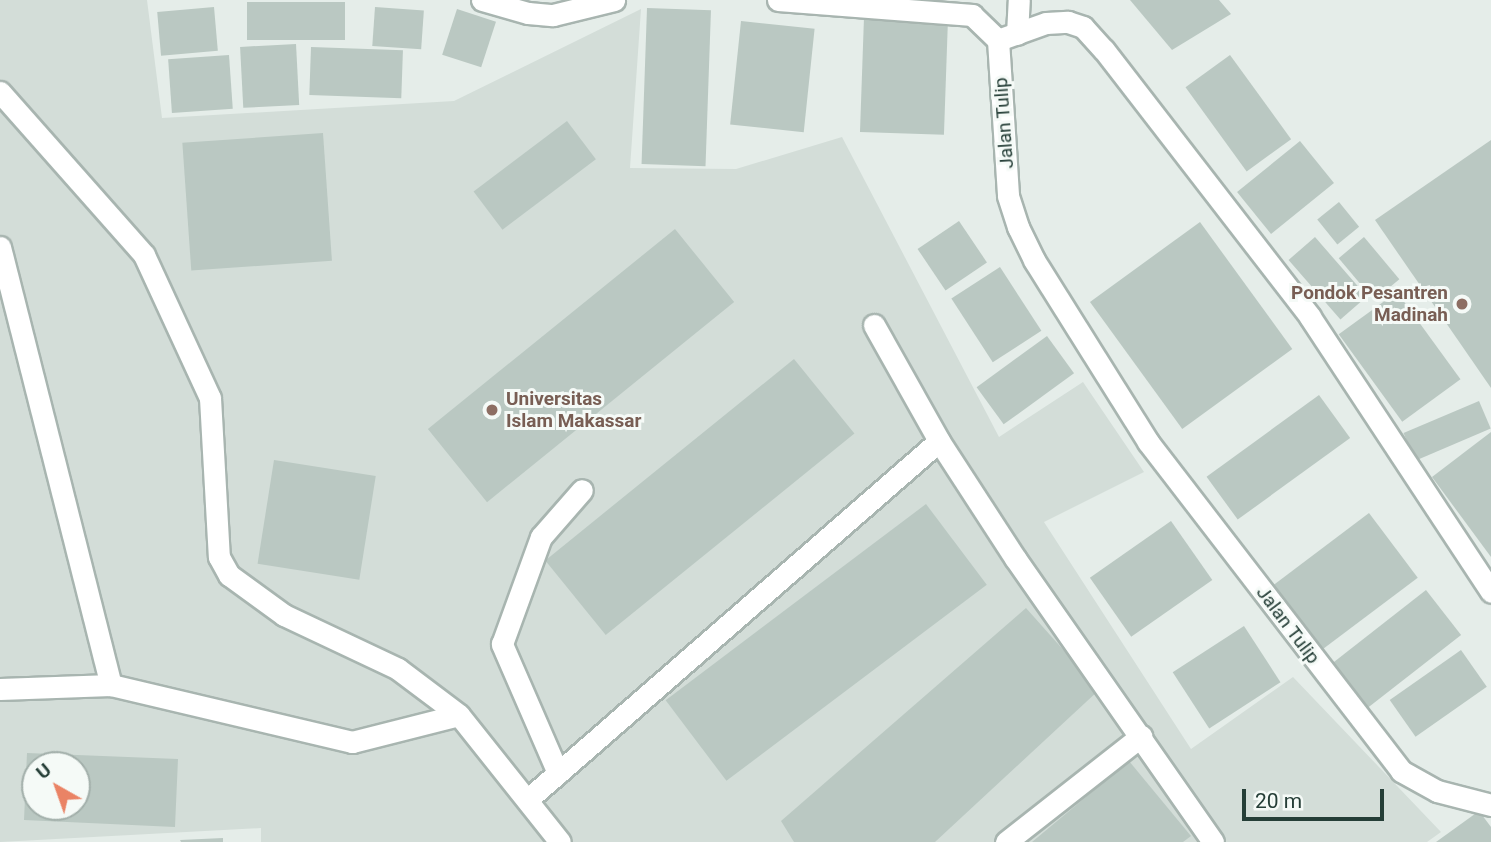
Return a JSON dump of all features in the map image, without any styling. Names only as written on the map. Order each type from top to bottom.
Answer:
[{"type":"street","points":[[482,0],[528,13],[553,15],[614,0]]},
{"type":"street","points":[[778,0],[954,11],[972,15],[1007,37],[1046,23],[1068,22],[1083,27],[1104,50],[1310,317],[1491,592]]},
{"type":"street","name":"Jalan Tulip","points":[[1019,0],[1007,37],[1008,195],[1018,226],[1034,260],[1148,442],[1401,771],[1437,791],[1491,805]]},
{"type":"street","points":[[0,92],[144,255],[210,398],[219,557],[229,575],[284,615],[398,669],[459,715],[560,842]]},
{"type":"street","points":[[0,247],[111,685]]},
{"type":"street","points":[[874,325],[939,441],[1015,558],[1213,842]]},
{"type":"street","points":[[527,800],[939,441]]},
{"type":"street","points":[[558,773],[502,644],[541,537],[582,490]]},
{"type":"street","points":[[0,689],[111,685],[352,742],[459,715]]},
{"type":"street","points":[[1006,842],[1141,736]]},
{"type":"shaded area","name":"Universitas Islam Makassar","points":[[0,0],[147,0],[162,118],[454,101],[641,9],[630,168],[736,169],[842,137],[999,437],[1083,382],[1144,472],[1044,522],[1191,749],[1293,677],[1441,832],[1427,842],[261,842],[261,828],[0,842]]},
{"type":"building","points":[[1130,0],[1219,0],[1231,14],[1172,50]]},
{"type":"building","points":[[247,2],[345,2],[345,40],[247,40]]},
{"type":"building","points":[[214,7],[218,51],[161,56],[157,12]]},
{"type":"building","points":[[375,7],[424,10],[421,49],[372,46]]},
{"type":"building","points":[[647,8],[711,10],[706,166],[642,164]]},
{"type":"building","points":[[457,9],[496,22],[481,67],[442,55]]},
{"type":"building","points":[[864,17],[948,20],[944,135],[860,132]]},
{"type":"building","points":[[741,21],[815,29],[804,132],[730,124]]},
{"type":"building","points":[[296,44],[299,105],[243,108],[240,47]]},
{"type":"building","points":[[311,47],[403,50],[401,98],[309,95]]},
{"type":"building","points":[[229,55],[233,109],[172,113],[168,59]]},
{"type":"building","points":[[1230,55],[1291,139],[1247,171],[1186,87]]},
{"type":"building","points":[[567,121],[596,159],[502,230],[474,191]]},
{"type":"building","points":[[323,133],[332,261],[191,271],[182,143]]},
{"type":"building","name":"Pondok Pesantren Madinah","points":[[1491,140],[1491,388],[1375,220]]},
{"type":"building","points":[[1300,141],[1334,183],[1271,234],[1237,192]]},
{"type":"building","points":[[1339,202],[1359,227],[1337,244],[1317,220]]},
{"type":"building","points":[[959,221],[987,262],[946,290],[918,249]]},
{"type":"building","points":[[1200,222],[1292,349],[1182,429],[1090,302]]},
{"type":"building","points":[[675,229],[734,302],[487,502],[428,429]]},
{"type":"building","points":[[1315,237],[1367,297],[1340,320],[1289,260]]},
{"type":"building","points":[[1364,237],[1399,279],[1374,300],[1339,258]]},
{"type":"building","points":[[1000,267],[1041,331],[993,362],[951,299]]},
{"type":"building","points":[[1397,292],[1460,379],[1402,422],[1339,334]]},
{"type":"building","points":[[1047,336],[1074,373],[1004,424],[977,387]]},
{"type":"building","points":[[794,359],[854,434],[606,635],[545,560]]},
{"type":"building","points":[[1319,395],[1350,438],[1238,520],[1207,477]]},
{"type":"building","points":[[1479,401],[1491,429],[1415,461],[1404,433]]},
{"type":"building","points":[[1491,432],[1491,557],[1432,477]]},
{"type":"building","points":[[274,460],[376,476],[359,580],[258,564]]},
{"type":"building","points":[[926,504],[987,585],[726,781],[666,700]]},
{"type":"building","points":[[1369,513],[1418,578],[1320,651],[1272,586]]},
{"type":"building","points":[[1171,521],[1212,580],[1131,637],[1090,578]]},
{"type":"building","points":[[1426,590],[1461,635],[1368,708],[1333,663]]},
{"type":"building","points":[[1026,608],[1099,690],[935,842],[794,842],[781,821]]},
{"type":"building","points":[[1244,626],[1280,682],[1209,728],[1173,672]]},
{"type":"building","points":[[1461,650],[1487,687],[1416,737],[1390,700]]},
{"type":"building","points":[[91,756],[178,759],[175,827],[46,821],[91,821]]},
{"type":"building","points":[[1129,761],[1191,836],[1183,842],[1032,842]]},
{"type":"building","points":[[1479,811],[1491,827],[1491,842],[1436,842]]},
{"type":"building","points":[[223,838],[223,842],[180,840]]},
{"type":"place","name":"Pondok Pesantren Madinah","points":[[1462,304]]},
{"type":"place","name":"Universitas Islam Makassar","points":[[492,410]]}]
